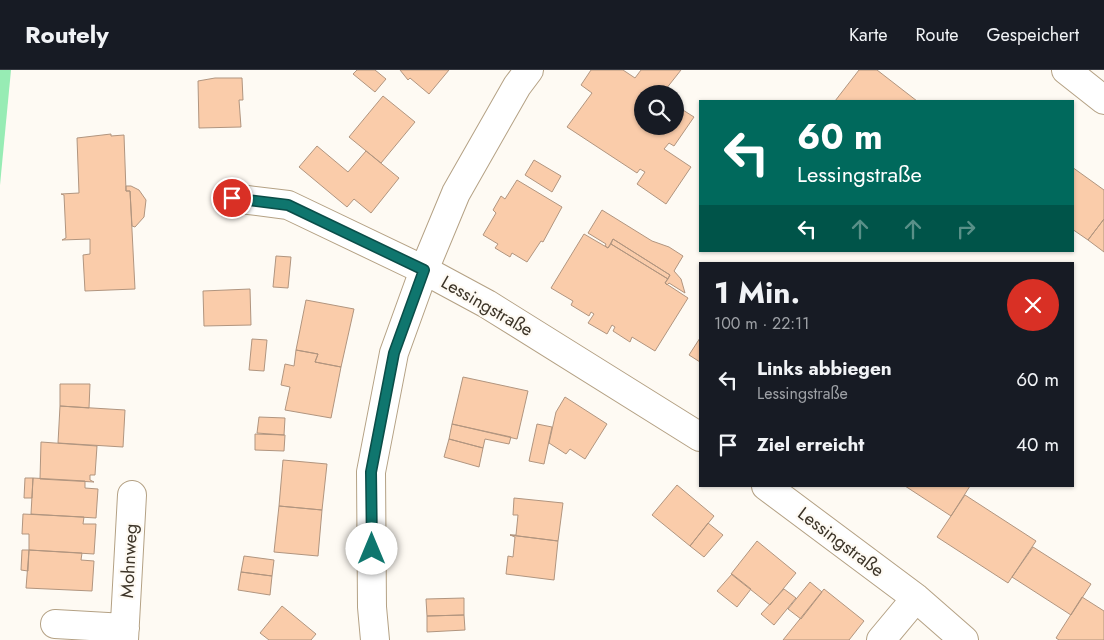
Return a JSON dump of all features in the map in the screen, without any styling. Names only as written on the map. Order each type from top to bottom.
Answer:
[{"type":"street","points":[[375,640],[372,607],[371,472],[394,353],[424,270],[456,193],[517,86],[529,70]]},
{"type":"street","points":[[1066,70],[1104,100]]},
{"type":"street","name":"Lessingstraße","points":[[232,198],[288,205],[424,270],[487,304],[699,436]]},
{"type":"street","name":"Lessingstraße","points":[[767,487],[916,598],[964,640]]},
{"type":"street","name":"Mohnweg","points":[[55,624],[124,634],[132,495]]},
{"type":"street","points":[[881,640],[916,598]]},
{"type":"green space","points":[[0,70],[11,70],[0,185]]},
{"type":"building","points":[[357,70],[375,70],[386,79],[375,92],[353,74]]},
{"type":"building","points":[[400,70],[449,70],[429,94],[410,78],[408,80]]},
{"type":"building","points":[[591,70],[623,70],[635,78],[641,70],[681,70],[669,85],[634,85],[634,135],[682,135],[674,146],[669,143],[664,149],[691,167],[666,204],[637,184],[645,172],[640,169],[637,173],[567,127],[592,93],[581,85]]},
{"type":"building","points":[[859,70],[877,70],[916,100],[836,100]]},
{"type":"building","points":[[215,78],[242,78],[243,100],[239,100],[241,127],[199,128],[198,81]]},
{"type":"building","points":[[383,96],[415,122],[381,163],[349,137]]},
{"type":"building","points":[[684,111],[694,117],[684,132]]},
{"type":"building","points":[[111,134],[111,136],[124,135],[126,191],[130,191],[135,289],[85,291],[83,255],[90,254],[90,239],[62,240],[66,238],[64,195],[61,194],[79,193],[77,138]]},
{"type":"building","points":[[317,146],[348,172],[366,151],[399,178],[371,213],[354,199],[347,207],[299,167]]},
{"type":"building","points":[[534,160],[561,176],[552,192],[525,175]]},
{"type":"building","points":[[1074,168],[1104,190],[1104,219],[1088,240],[1074,230]]},
{"type":"building","points":[[517,180],[562,207],[543,242],[541,241],[527,262],[512,253],[510,257],[495,248],[498,244],[483,235],[496,213],[493,210],[501,196],[505,199]]},
{"type":"building","points":[[126,186],[139,190],[146,200],[144,217],[135,227],[132,226],[130,191],[126,191]]},
{"type":"building","points":[[602,210],[652,241],[669,247],[683,256],[674,271],[681,279],[685,293],[669,283],[667,285],[665,283],[670,275],[613,239],[608,248],[605,246],[606,244],[588,233]]},
{"type":"building","points":[[1104,219],[1104,252],[1088,240]]},
{"type":"building","points":[[584,234],[608,248],[611,244],[668,279],[665,283],[688,298],[655,351],[632,337],[630,342],[613,331],[615,327],[612,325],[607,334],[588,323],[594,314],[591,312],[589,316],[571,305],[573,301],[551,288]]},
{"type":"building","points":[[613,239],[670,275],[668,279],[611,244]]},
{"type":"building","points":[[276,256],[291,257],[288,288],[273,287]]},
{"type":"building","points":[[250,289],[251,325],[204,326],[203,291]]},
{"type":"building","points":[[306,300],[354,309],[341,367],[315,362],[318,354],[296,350]]},
{"type":"building","points":[[252,339],[267,340],[264,371],[249,370]]},
{"type":"building","points":[[699,340],[699,361],[689,355]]},
{"type":"building","points":[[296,350],[318,354],[315,362],[341,367],[331,418],[285,410],[290,387],[281,385],[285,364],[294,366]]},
{"type":"building","points":[[463,377],[528,391],[517,439],[452,424]]},
{"type":"building","points":[[60,384],[90,384],[89,408],[60,406]]},
{"type":"building","points":[[565,397],[607,424],[585,459],[570,449],[566,454],[549,443],[556,412]]},
{"type":"building","points":[[60,406],[125,410],[123,447],[58,443]]},
{"type":"building","points":[[259,417],[285,418],[284,435],[257,433]]},
{"type":"building","points":[[452,424],[511,437],[509,444],[485,439],[483,448],[449,439]]},
{"type":"building","points":[[537,424],[552,427],[544,464],[529,461]]},
{"type":"building","points":[[255,434],[285,435],[284,451],[255,450]]},
{"type":"building","points":[[449,439],[483,448],[479,467],[444,457]]},
{"type":"building","points":[[41,442],[97,446],[95,475],[90,475],[90,480],[94,482],[40,479]]},
{"type":"building","points":[[283,460],[327,464],[322,510],[279,506]]},
{"type":"building","points":[[25,478],[33,478],[32,498],[24,498]]},
{"type":"building","points":[[33,478],[85,481],[85,488],[98,489],[96,518],[31,514]]},
{"type":"building","points":[[677,485],[714,516],[690,546],[652,515]]},
{"type":"building","points":[[907,487],[969,487],[951,516]]},
{"type":"building","points":[[965,495],[1036,541],[1008,583],[937,537]]},
{"type":"building","points":[[514,498],[563,503],[558,541],[510,535],[516,535],[518,515],[513,515]]},
{"type":"building","points":[[279,506],[322,510],[318,556],[274,552]]},
{"type":"building","points":[[23,514],[84,517],[83,524],[96,524],[94,554],[29,550],[29,534],[22,534]]},
{"type":"building","points":[[708,523],[723,535],[704,557],[690,546]]},
{"type":"building","points":[[510,535],[558,541],[554,580],[506,574],[508,556],[513,557],[515,537]]},
{"type":"building","points":[[757,541],[796,573],[770,605],[731,574]]},
{"type":"building","points":[[1033,547],[1091,584],[1071,615],[1012,577]]},
{"type":"building","points":[[22,550],[29,550],[28,571],[21,570]]},
{"type":"building","points":[[29,550],[82,553],[81,560],[94,561],[92,591],[26,588]]},
{"type":"building","points":[[244,556],[274,560],[272,576],[241,572]]},
{"type":"building","points":[[241,572],[272,576],[270,595],[238,590]]},
{"type":"building","points":[[732,574],[751,589],[737,607],[717,591]]},
{"type":"building","points":[[810,582],[822,592],[801,619],[788,609]]},
{"type":"building","points":[[784,589],[796,598],[774,625],[761,614]]},
{"type":"building","points":[[824,589],[864,621],[849,640],[783,640]]},
{"type":"building","points":[[1082,597],[1104,611],[1104,640],[1059,640],[1056,638]]},
{"type":"building","points":[[464,598],[464,615],[427,616],[426,599]]},
{"type":"building","points":[[282,606],[316,634],[311,640],[269,640],[260,633]]},
{"type":"building","points":[[464,615],[465,630],[427,632],[427,616]]},
{"type":"route","points":[[232,198],[288,205],[334,225],[424,270],[394,353],[371,472],[372,549]]}]
